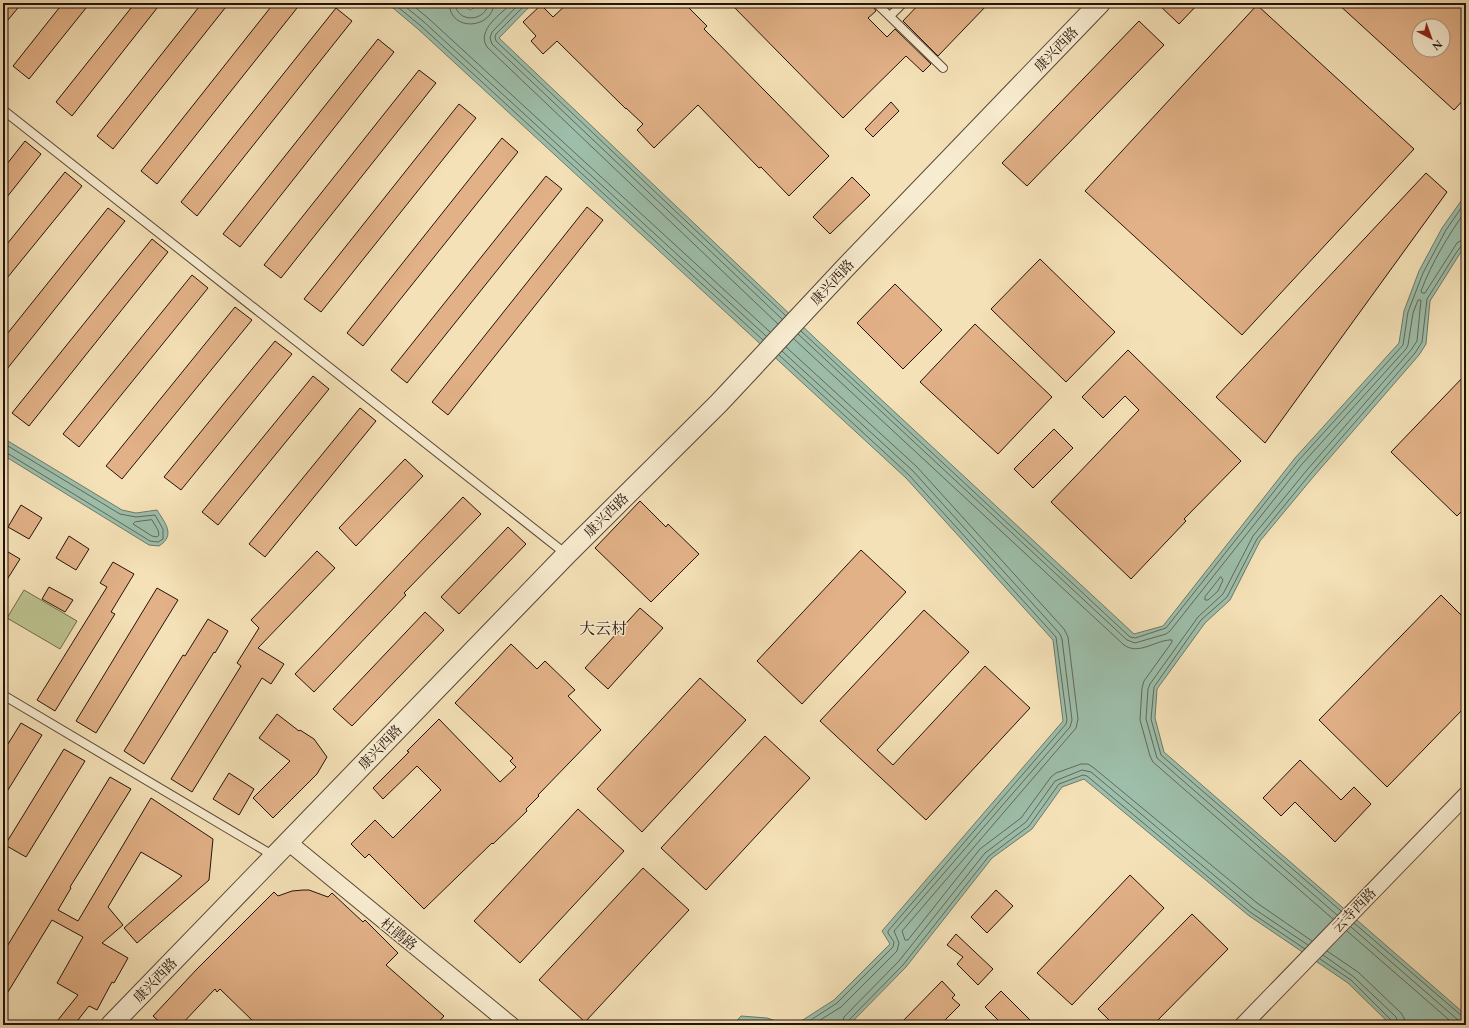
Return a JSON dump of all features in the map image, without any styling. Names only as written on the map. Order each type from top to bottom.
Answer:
[{"type":"street","name":"康兴西路","points":[[111,1025],[567,554],[719,403],[845,268],[1100,3]]},
{"type":"street","name":"云寺西路","points":[[1243,1025],[1466,795]]},
{"type":"street","name":"杜鹃路","points":[[281,849],[511,1025]]},
{"type":"lane","points":[[876,3],[943,68]]},
{"type":"lane","points":[[890,16],[902,3]]},
{"type":"lane","points":[[3,110],[567,554]]},
{"type":"lane","points":[[3,695],[281,849]]},
{"type":"green space","points":[[24,590],[77,621],[60,649],[7,618]]},
{"type":"water","points":[[387,3],[462,3],[470,10],[482,3],[533,3],[499,38],[817,340],[1134,634],[1163,626],[1295,458],[1399,343],[1404,311],[1419,271],[1442,228],[1466,194],[1466,247],[1459,255],[1430,301],[1426,344],[1419,355],[1260,541],[1230,600],[1205,623],[1157,689],[1155,718],[1164,752],[1466,1015],[1466,1025],[1391,1025],[1348,983],[1248,915],[1084,779],[1062,787],[1032,829],[992,858],[906,967],[849,1025],[795,1025],[834,1000],[890,944],[882,931],[1063,721],[1053,640],[906,478],[418,29]]},
{"type":"water","points":[[3,438],[122,510],[136,513],[157,510],[166,524],[168,533],[167,538],[159,546],[149,545],[3,455]]},
{"type":"water","points":[[741,1016],[767,1018],[788,1025],[733,1025]]},
{"type":"building","points":[[3,3],[22,3],[3,26]]},
{"type":"building","points":[[63,3],[90,3],[29,79],[13,66]]},
{"type":"building","points":[[135,3],[161,3],[72,116],[56,102]]},
{"type":"building","points":[[202,3],[229,3],[113,149],[97,136]]},
{"type":"building","points":[[274,3],[301,3],[157,184],[141,171]]},
{"type":"building","points":[[568,3],[684,3],[707,26],[704,29],[829,156],[789,196],[761,167],[759,168],[698,105],[654,148],[637,130],[643,124],[557,41],[543,54],[531,41],[536,36],[523,22],[541,5],[553,17]]},
{"type":"building","points":[[730,3],[871,3],[876,11],[868,18],[887,37],[895,29],[931,64],[923,72],[906,56],[843,118]]},
{"type":"building","points":[[920,3],[989,3],[938,56],[903,21]]},
{"type":"building","points":[[1157,3],[1199,3],[1179,24]]},
{"type":"building","points":[[1337,3],[1466,3],[1466,97],[1454,110]]},
{"type":"building","points":[[1257,5],[1414,149],[1242,335],[1085,191]]},
{"type":"building","points":[[336,8],[352,21],[197,216],[181,202]]},
{"type":"building","points":[[1139,21],[1164,45],[1027,186],[1002,163]]},
{"type":"building","points":[[378,39],[394,52],[240,247],[223,234]]},
{"type":"building","points":[[419,70],[436,83],[281,278],[264,265]]},
{"type":"building","points":[[891,102],[899,111],[873,137],[865,129]]},
{"type":"building","points":[[459,104],[476,118],[321,312],[304,299]]},
{"type":"building","points":[[502,138],[518,152],[363,346],[347,333]]},
{"type":"building","points":[[25,141],[41,154],[3,202],[3,169]]},
{"type":"building","points":[[65,172],[82,186],[3,283],[3,249]]},
{"type":"building","points":[[1426,173],[1447,192],[1265,443],[1216,397]]},
{"type":"building","points":[[546,176],[562,189],[407,383],[391,370]]},
{"type":"building","points":[[852,177],[870,195],[830,234],[813,217]]},
{"type":"building","points":[[587,207],[603,220],[448,415],[432,402]]},
{"type":"building","points":[[108,208],[125,221],[3,374],[3,339]]},
{"type":"building","points":[[152,239],[168,252],[29,426],[12,413]]},
{"type":"building","points":[[1040,259],[1115,332],[1066,382],[991,309]]},
{"type":"building","points":[[192,275],[208,288],[79,447],[63,434]]},
{"type":"building","points":[[895,284],[942,330],[903,369],[857,323]]},
{"type":"building","points":[[235,307],[252,320],[122,479],[106,466]]},
{"type":"building","points":[[975,324],[1052,397],[998,454],[920,382]]},
{"type":"building","points":[[275,341],[292,354],[181,490],[164,477]]},
{"type":"building","points":[[1128,350],[1241,461],[1184,519],[1186,521],[1131,579],[1051,502],[1139,410],[1125,396],[1103,418],[1082,397]]},
{"type":"building","points":[[1466,374],[1466,507],[1457,516],[1391,452]]},
{"type":"building","points":[[313,376],[329,389],[218,525],[202,512]]},
{"type":"building","points":[[360,408],[376,421],[265,557],[249,544]]},
{"type":"building","points":[[1054,429],[1073,448],[1033,488],[1014,469]]},
{"type":"building","points":[[405,459],[423,476],[356,546],[339,528]]},
{"type":"building","points":[[463,497],[481,514],[404,593],[406,595],[314,692],[295,674]]},
{"type":"building","points":[[640,501],[666,527],[668,524],[699,554],[651,602],[595,548]]},
{"type":"building","points":[[21,505],[42,518],[29,539],[8,527]]},
{"type":"building","points":[[508,527],[526,544],[459,614],[441,597]]},
{"type":"building","points":[[69,536],[89,549],[76,570],[56,558]]},
{"type":"building","points":[[3,549],[20,559],[3,586]]},
{"type":"building","points":[[861,550],[906,592],[802,704],[757,661]]},
{"type":"building","points":[[317,551],[335,568],[258,648],[284,664],[271,684],[262,678],[192,792],[171,779],[241,666],[237,663],[259,628],[251,620]]},
{"type":"building","points":[[113,562],[134,574],[111,612],[115,614],[55,711],[37,700],[107,587],[100,583]]},
{"type":"building","points":[[49,587],[73,600],[65,612],[42,599]]},
{"type":"building","points":[[157,588],[178,600],[96,733],[76,721]]},
{"type":"building","points":[[1441,595],[1466,620],[1466,706],[1387,787],[1319,720]]},
{"type":"building","points":[[640,608],[663,628],[608,689],[585,668]]},
{"type":"building","points":[[924,610],[969,652],[877,750],[893,765],[985,666],[1030,708],[926,820],[820,721]]},
{"type":"building","points":[[425,612],[444,630],[352,726],[333,709]]},
{"type":"building","points":[[208,619],[228,631],[144,764],[124,751],[183,655],[185,656]]},
{"type":"building","points":[[511,644],[537,669],[545,661],[575,690],[568,696],[601,730],[538,795],[539,796],[526,809],[527,811],[424,909],[369,854],[365,858],[351,844],[375,820],[393,838],[441,790],[417,766],[383,799],[373,788],[439,719],[500,782],[516,767],[510,761],[513,758],[455,703]]},
{"type":"building","points":[[700,678],[746,720],[642,832],[597,789]]},
{"type":"building","points":[[277,714],[299,731],[300,730],[314,739],[327,757],[317,774],[273,818],[253,798],[290,761],[259,738]]},
{"type":"building","points":[[21,723],[42,735],[3,798],[3,752]]},
{"type":"building","points":[[765,736],[810,778],[706,890],[661,848]]},
{"type":"building","points":[[64,749],[85,761],[26,857],[5,845]]},
{"type":"building","points":[[1300,760],[1341,800],[1354,787],[1371,804],[1335,842],[1295,802],[1281,816],[1263,798]]},
{"type":"building","points":[[229,773],[254,789],[239,815],[213,799]]},
{"type":"building","points":[[110,777],[131,789],[70,887],[71,888],[58,910],[78,921],[151,798],[213,839],[209,880],[137,943],[124,928],[182,876],[141,852],[108,907],[123,925],[102,943],[128,958],[114,983],[112,982],[97,1010],[89,1006],[74,1025],[54,1025],[78,995],[57,983],[83,937],[52,920],[3,1000],[3,953]]},
{"type":"building","points":[[578,809],[624,851],[520,963],[474,921]]},
{"type":"building","points":[[643,868],[689,910],[585,1022],[539,980]]},
{"type":"building","points":[[1130,875],[1164,908],[1072,1005],[1037,973]]},
{"type":"building","points":[[309,890],[328,897],[332,893],[363,922],[365,920],[398,953],[386,965],[444,1016],[436,1025],[257,1025],[220,989],[217,992],[215,989],[181,1025],[163,1025],[153,1016],[196,970],[274,892],[278,896],[292,891]]},
{"type":"building","points":[[996,890],[1013,906],[987,933],[971,917]]},
{"type":"building","points":[[1192,914],[1228,949],[1153,1025],[1114,1025],[1098,1009]]},
{"type":"building","points":[[956,934],[993,969],[978,985],[957,964],[963,957],[947,945]]},
{"type":"building","points":[[942,981],[955,995],[952,998],[960,1005],[940,1025],[899,1025]]},
{"type":"building","points":[[1001,991],[1035,1025],[1003,1025],[985,1007]]},
{"type":"district","name":"大云村","points":[[603,628]]}]
